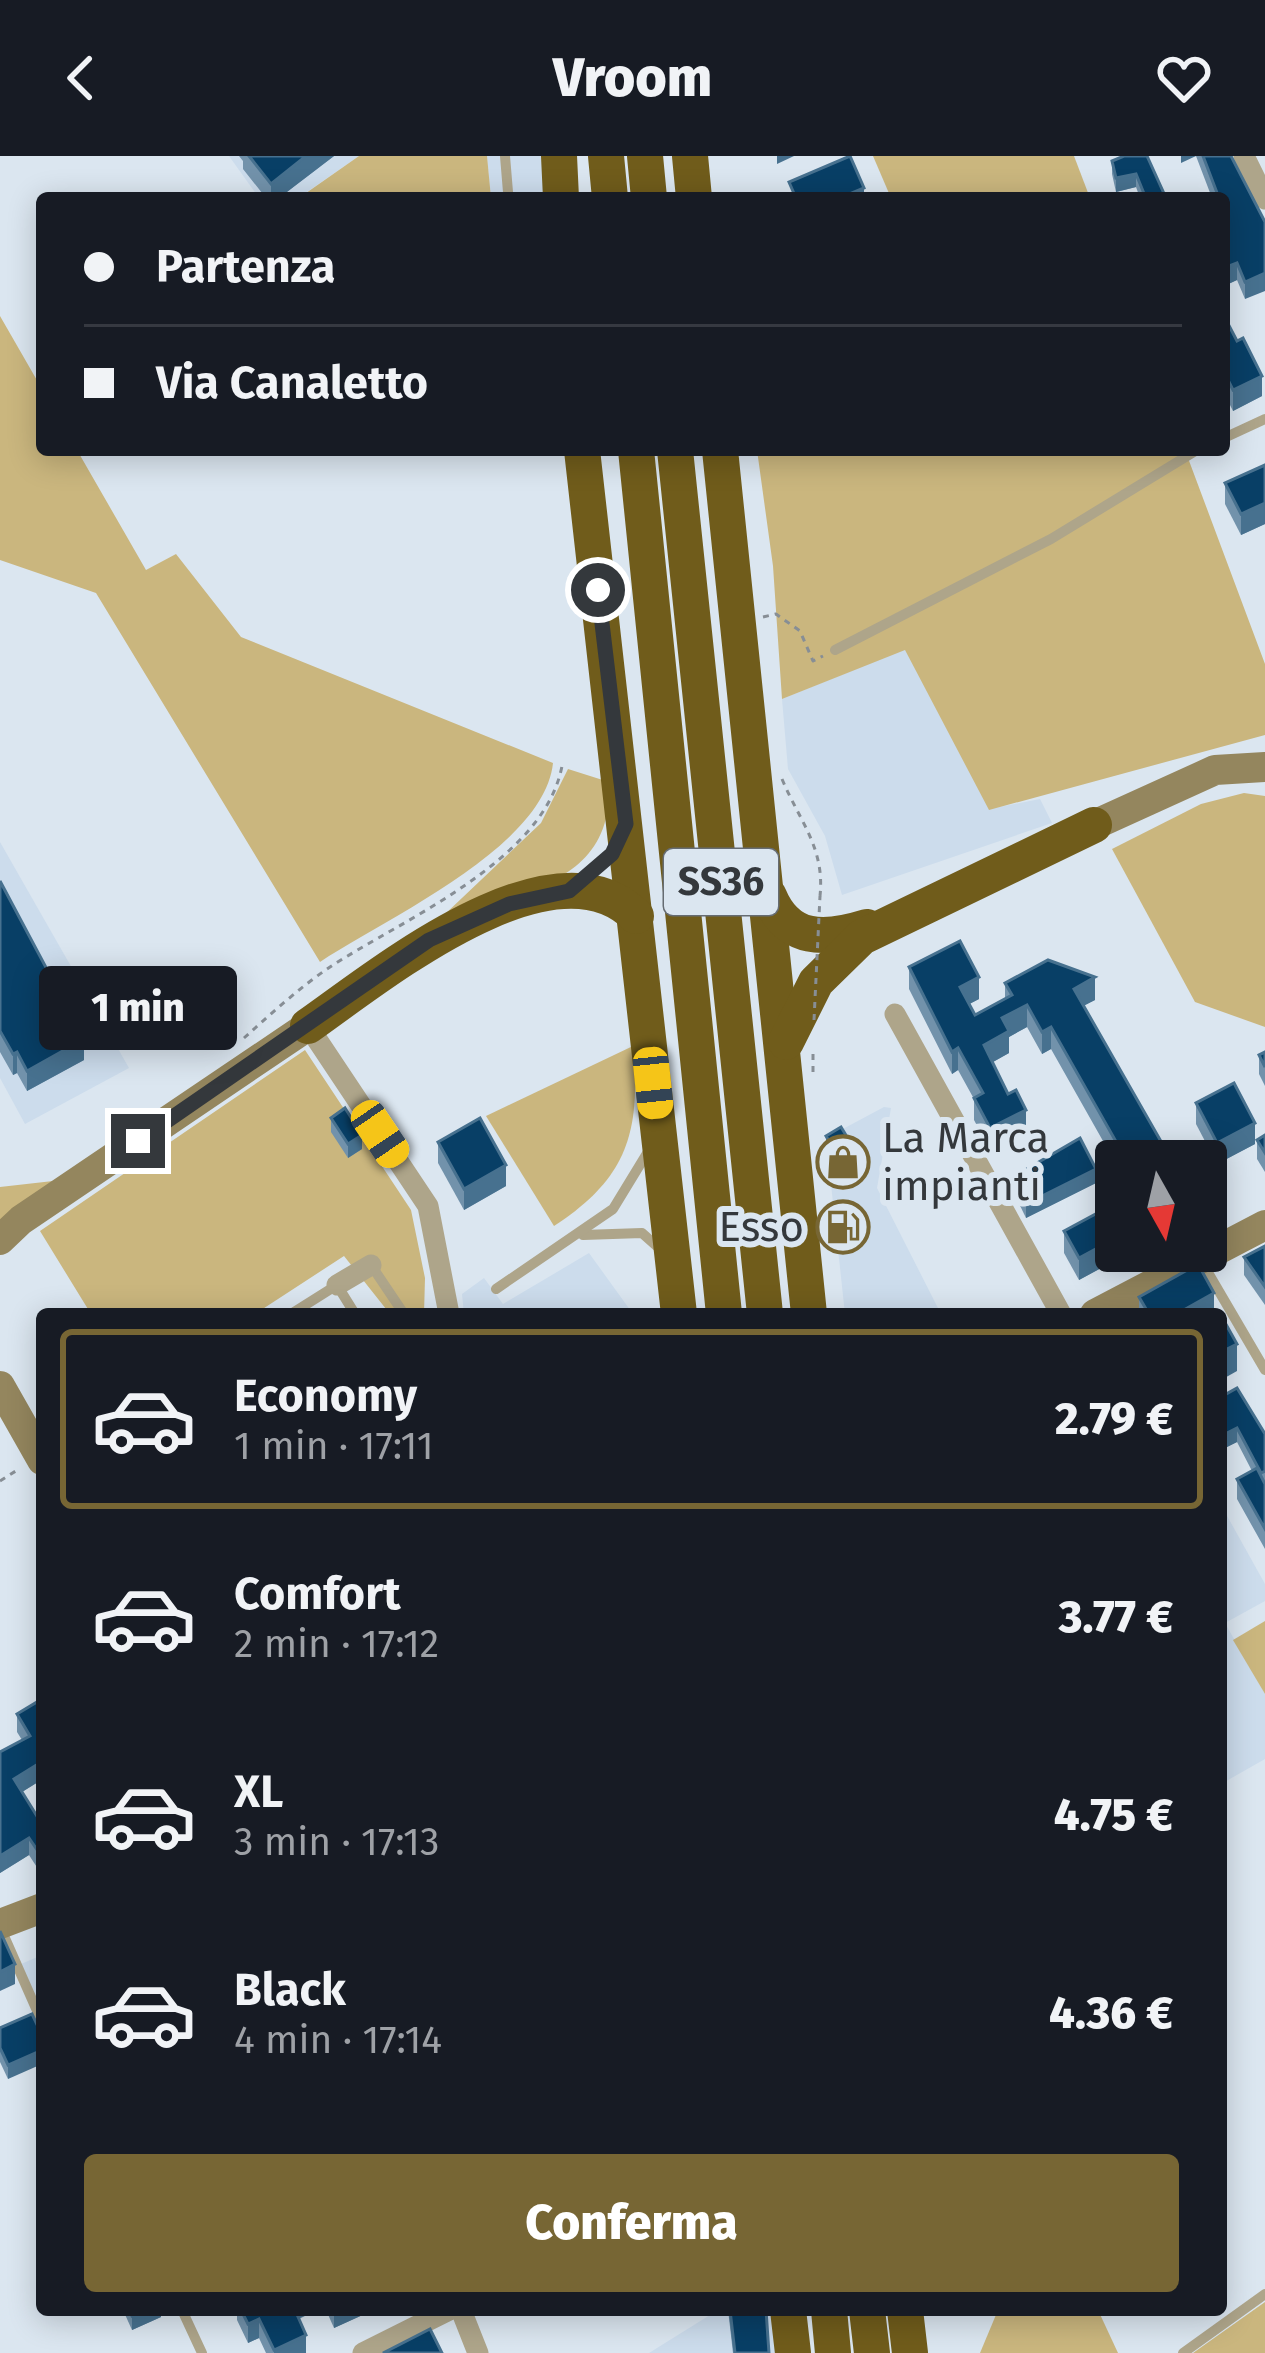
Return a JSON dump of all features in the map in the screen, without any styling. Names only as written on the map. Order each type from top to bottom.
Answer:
[{"type":"highway","points":[[559,156],[561,192]]},
{"type":"highway","points":[[606,156],[609,192]]},
{"type":"highway","points":[[645,156],[648,192]]},
{"type":"highway","points":[[690,156],[693,192]]},
{"type":"highway","points":[[583,456],[678,1308]]},
{"type":"highway","name":"SS36","points":[[637,456],[723,1308]]},
{"type":"highway","name":"SS36","points":[[677,456],[764,1308]]},
{"type":"highway","points":[[721,456],[808,1308]]},
{"type":"highway","points":[[308,1026],[464,921],[569,891],[612,854],[626,824]]},
{"type":"highway","points":[[784,1045],[815,982],[840,955],[893,919],[1094,825]]},
{"type":"highway","points":[[766,887],[776,913],[797,932],[826,938],[893,919]]},
{"type":"highway","points":[[569,891],[620,900],[636,916]]},
{"type":"highway","points":[[789,2316],[793,2353]]},
{"type":"highway","points":[[830,2316],[833,2353]]},
{"type":"highway","points":[[868,2316],[872,2353]]},
{"type":"highway","points":[[906,2316],[910,2353]]},
{"type":"street","points":[[1244,156],[1265,199]]},
{"type":"street","points":[[1094,825],[1216,770],[1265,766]]},
{"type":"street","points":[[896,1014],[1049,1308]]},
{"type":"street","points":[[0,1240],[21,1220],[308,1026],[428,1206],[447,1308]]},
{"type":"street","points":[[1227,1244],[1265,1225]]},
{"type":"street","points":[[337,1285],[371,1265]]},
{"type":"street","points":[[1106,1308],[1172,1272]]},
{"type":"street","points":[[0,1386],[36,1449]]},
{"type":"street","points":[[0,1925],[36,1910]]},
{"type":"street","points":[[363,2353],[437,2316]]},
{"type":"street","points":[[463,2316],[478,2353]]},
{"type":"lane","points":[[505,156],[508,192]]},
{"type":"lane","points":[[1230,434],[1265,419]]},
{"type":"lane","points":[[836,650],[1051,539],[1186,456]]},
{"type":"lane","points":[[496,1288],[580,1236],[613,1209],[630,1187],[658,1124]]},
{"type":"lane","points":[[580,1236],[642,1233],[674,1266]]},
{"type":"lane","points":[[371,1265],[400,1308]]},
{"type":"lane","points":[[1209,1272],[1265,1370]]},
{"type":"lane","points":[[301,1308],[337,1285],[351,1308]]},
{"type":"lane","points":[[0,1925],[36,2008]]},
{"type":"lane","points":[[1184,2353],[1265,2294]]},
{"type":"lane","points":[[185,2316],[202,2353]]},
{"type":"path","points":[[762,617],[776,614],[800,631],[813,661],[836,650]]},
{"type":"path","points":[[238,1044],[324,970],[492,866],[538,820],[562,766]]},
{"type":"path","points":[[778,770],[816,842],[823,867],[814,1020]]},
{"type":"shaded area","points":[[229,156],[359,156],[307,192],[255,192]]},
{"type":"shaded area","points":[[359,156],[487,156],[490,192],[308,192]]},
{"type":"shaded area","points":[[487,156],[541,156],[546,192],[490,192]]},
{"type":"shaded area","points":[[873,156],[1074,156],[1088,192],[888,192]]},
{"type":"shaded area","points":[[0,316],[36,379],[36,456],[80,456],[146,570],[176,554],[241,637],[553,763],[543,794],[522,824],[493,852],[320,962],[96,593],[0,560]]},
{"type":"shaded area","points":[[758,456],[1187,456],[1265,664],[1265,735],[989,810],[905,650],[782,699],[773,566]]},
{"type":"shaded area","points":[[905,649],[989,809],[1040,799],[1052,823],[842,895],[825,836],[788,769],[782,699]]},
{"type":"shaded area","points":[[568,769],[609,782],[606,816],[596,843],[579,863],[531,890],[443,916],[541,823]]},
{"type":"shaded area","points":[[1244,793],[1265,796],[1265,1027],[1195,1002],[1112,849],[1201,804]]},
{"type":"shaded area","points":[[0,842],[129,1068],[25,1124],[0,1078]]},
{"type":"shaded area","points":[[633,1046],[634,1103],[624,1150],[599,1190],[554,1226],[486,1116]]},
{"type":"shaded area","points":[[305,1050],[411,1210],[425,1278],[424,1308],[385,1308],[344,1256],[264,1308],[87,1308],[40,1231]]},
{"type":"shaded area","points":[[884,1107],[891,1108],[877,1188],[938,1308],[844,1308],[826,1138]]},
{"type":"shaded area","points":[[53,1181],[0,1221],[0,1187]]},
{"type":"shaded area","points":[[589,1253],[629,1308],[463,1308],[462,1294],[484,1278],[503,1304]]},
{"type":"shaded area","points":[[1227,1516],[1265,1584],[1265,1601],[1227,1622]]},
{"type":"shaded area","points":[[1265,1621],[1265,1694],[1233,1640]]},
{"type":"shaded area","points":[[1227,1627],[1265,1694],[1265,1759],[1227,1781]]},
{"type":"shaded area","points":[[36,1958],[36,1998],[21,1964]]},
{"type":"shaded area","points":[[1265,2302],[1265,2353],[1193,2353]]},
{"type":"shaded area","points":[[708,2316],[778,2316],[782,2353],[649,2353]]},
{"type":"shaded area","points":[[995,2316],[1101,2316],[1118,2353],[980,2353]]},
{"type":"building","points":[[249,156],[306,156],[271,184]]},
{"type":"building","points":[[850,156],[864,188],[793,192],[789,182]]},
{"type":"building","points":[[1147,156],[1163,192],[1143,192],[1136,174],[1116,178],[1112,161]]},
{"type":"building","points":[[1203,156],[1231,156],[1265,222],[1265,273],[1245,282],[1237,263],[1230,266],[1230,192],[1217,192]]},
{"type":"building","points":[[1230,328],[1237,341],[1243,338],[1262,376],[1233,390]]},
{"type":"building","points":[[1265,465],[1265,503],[1241,514],[1225,483]]},
{"type":"building","points":[[0,881],[84,1039],[27,1071],[0,1031]]},
{"type":"building","points":[[960,941],[979,977],[960,987],[975,1015],[1012,995],[1005,983],[1048,960],[1095,977],[1074,989],[1160,1140],[1115,1140],[1051,1027],[1042,1032],[1027,1005],[1002,1018],[1009,1031],[984,1045],[1008,1094],[1016,1090],[1026,1110],[990,1128],[974,1098],[983,1093],[958,1048],[952,1052],[909,967]]},
{"type":"building","points":[[1234,1083],[1255,1123],[1215,1140],[1196,1103]]},
{"type":"building","points":[[345,1108],[362,1135],[348,1144],[331,1118]]},
{"type":"building","points":[[480,1118],[506,1165],[464,1189],[438,1142]]},
{"type":"building","points":[[841,1127],[861,1160],[845,1169],[826,1136]]},
{"type":"building","points":[[1080,1138],[1095,1167],[1026,1204],[1013,1177]]},
{"type":"building","points":[[1095,1214],[1095,1249],[1079,1258],[1064,1231]]},
{"type":"building","points":[[1265,1246],[1265,1287],[1244,1257]]},
{"type":"building","points":[[1184,1272],[1202,1272],[1214,1293],[1187,1308],[1145,1308],[1139,1297]]},
{"type":"building","points":[[1227,1326],[1237,1344],[1227,1349]]},
{"type":"building","points":[[1237,1388],[1265,1434],[1265,1471],[1261,1473],[1237,1428],[1227,1433],[1227,1394]]},
{"type":"building","points":[[1257,1468],[1265,1484],[1265,1529],[1237,1479]]},
{"type":"building","points":[[36,1703],[36,1765],[14,1779],[36,1815],[36,1848],[29,1838],[0,1856],[0,1752],[30,1736],[17,1714]]},
{"type":"building","points":[[0,1931],[15,1964],[0,1972]]},
{"type":"building","points":[[32,2014],[36,2053],[8,2065],[0,2048],[0,2028]]},
{"type":"building","points":[[244,2316],[298,2316],[306,2335],[274,2350],[259,2319],[248,2324]]},
{"type":"building","points":[[731,2316],[766,2316],[769,2353],[735,2353]]},
{"type":"building","points":[[430,2329],[442,2353],[383,2353]]},
{"type":"place","name":"La Marca impianti","points":[[843,1162]]},
{"type":"place","name":"Esso","points":[[843,1227]]},
{"type":"route","points":[[138,1141],[429,940],[509,904],[569,891],[612,854],[626,824],[598,590]]}]
